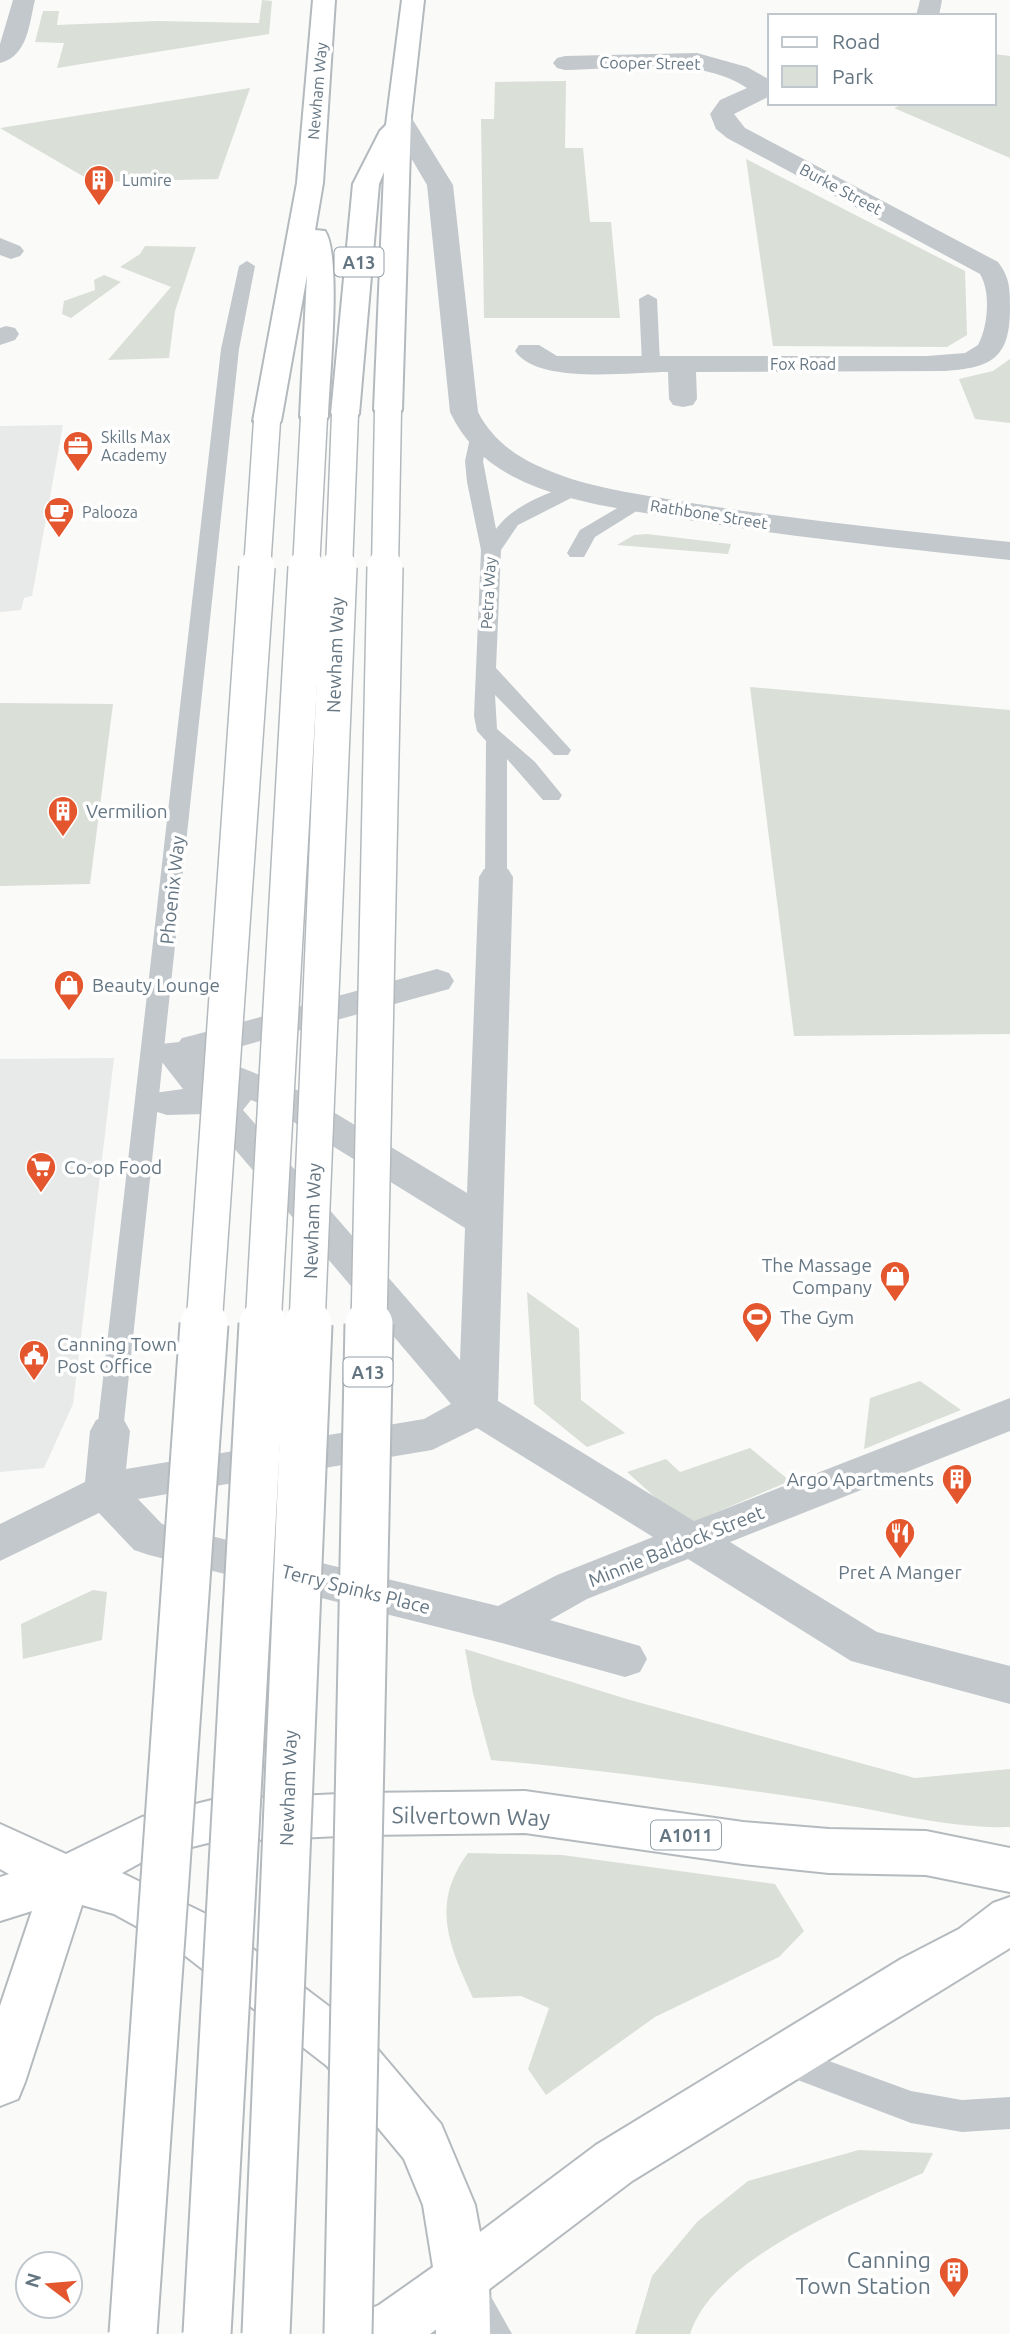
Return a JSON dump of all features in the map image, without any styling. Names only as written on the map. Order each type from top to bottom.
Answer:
[{"type":"main road","name":"Newham Way","points":[[133,2334],[267,421],[310,183],[324,0]]},
{"type":"main road","name":"Newham Way","points":[[348,2334],[388,410],[399,117],[413,0]]},
{"type":"main road","name":"Newham Way","points":[[207,2334],[329,416],[366,184],[399,117]]},
{"type":"main road","name":"Newham Way","points":[[266,2334],[329,416],[320,275],[310,183]]},
{"type":"main road","name":"Silvertown Way","points":[[67,1878],[142,1838],[212,1821],[361,1814],[511,1812],[743,1843],[829,1851],[926,1853],[1010,1870]]},
{"type":"main road","points":[[0,1846],[67,1878],[126,1896],[191,1931],[345,2049],[422,2142],[449,2205],[462,2280],[463,2334]]},
{"type":"main road","points":[[0,2082],[67,1878]]},
{"type":"main road","name":"A1011","points":[[0,1899],[67,1878]]},
{"type":"main road","points":[[374,2334],[393,2328],[462,2280],[614,2163],[785,2060],[918,1975],[976,1945],[1010,1919]]},
{"type":"street","points":[[0,56],[12,46],[24,0]]},
{"type":"street","name":"Cooper Street","points":[[565,63],[697,60],[739,72],[767,88]]},
{"type":"street","name":"Burke Street","points":[[767,88],[729,105],[722,114],[725,124],[736,133],[989,268],[997,277],[1000,291]]},
{"type":"street","name":"Rathbone Street","points":[[399,117],[440,185],[459,386],[464,412],[479,438],[511,464],[578,490],[636,503],[767,524],[1010,551]]},
{"type":"street","name":"Fox Road","points":[[540,357],[651,363],[928,364],[978,359],[996,341],[1000,291]]},
{"type":"street","points":[[682,363],[683,399]]},
{"type":"street","points":[[478,1408],[496,877]]},
{"type":"street","points":[[173,1053],[437,981]]},
{"type":"street","points":[[173,1053],[284,1098],[484,1221]]},
{"type":"street","points":[[173,1053],[478,1408],[694,1539],[866,1648],[1010,1685]]},
{"type":"street","points":[[158,1103],[284,1098]]},
{"type":"street","points":[[0,1544],[104,1491],[159,1478],[432,1434],[478,1408]]},
{"type":"street","name":"Minnie Baldock Street","points":[[502,1625],[572,1587],[1010,1414]]},
{"type":"street","points":[[104,1491],[110,1431]]},
{"type":"street","name":"Terry Spinks Place","points":[[104,1491],[149,1538],[502,1625],[625,1659]]},
{"type":"lane","name":"Phoenix Way","points":[[110,1431],[158,1103],[230,349],[247,266]]},
{"type":"lane","points":[[648,299],[651,363]]},
{"type":"lane","name":"Petra Way","points":[[479,438],[474,461],[476,482],[491,550],[484,666],[484,716],[486,731],[496,741]]},
{"type":"lane","points":[[491,550],[511,521],[578,490]]},
{"type":"lane","points":[[577,553],[587,534],[636,503]]},
{"type":"lane","points":[[484,666],[503,691],[561,750]]},
{"type":"lane","points":[[496,741],[528,766],[551,795]]},
{"type":"lane","points":[[496,741],[496,877]]},
{"type":"lane","points":[[785,2060],[911,2107],[962,2116],[1010,2113]]},
{"type":"lane","points":[[462,2280],[495,2334]]},
{"type":"shaded area","points":[[63,425],[32,596],[24,598],[21,610],[0,612],[0,426]]},
{"type":"shaded area","points":[[114,1058],[73,1404],[44,1468],[0,1472],[0,1059]]},
{"type":"green space","points":[[262,0],[272,1],[269,34],[57,68],[64,43],[35,42],[43,11],[59,11],[57,25],[158,21],[259,23]]},
{"type":"green space","points":[[996,54],[1010,56],[1010,158],[894,108],[902,105],[996,105]]},
{"type":"green space","points":[[566,81],[565,148],[583,148],[590,222],[611,222],[620,318],[484,318],[481,119],[494,119],[495,82]]},
{"type":"green space","points":[[250,88],[218,179],[93,182],[0,128]]},
{"type":"green space","points":[[746,159],[965,271],[967,335],[947,347],[773,346]]},
{"type":"green space","points":[[145,246],[196,247],[175,311],[169,358],[108,360],[171,287],[120,267],[140,254]]},
{"type":"green space","points":[[104,275],[121,282],[71,318],[62,314],[64,301],[95,290],[94,280]]},
{"type":"green space","points":[[1010,359],[1010,423],[975,419],[959,379],[993,371]]},
{"type":"green space","points":[[647,534],[731,544],[728,554],[617,545],[634,535]]},
{"type":"green space","points":[[750,687],[1010,710],[1010,1034],[794,1036]]},
{"type":"green space","points":[[0,703],[113,704],[90,884],[0,886]]},
{"type":"green space","points":[[527,1292],[579,1329],[581,1400],[625,1433],[587,1447],[534,1404]]},
{"type":"green space","points":[[920,1381],[961,1410],[864,1449],[870,1398]]},
{"type":"green space","points":[[750,1448],[790,1481],[686,1525],[627,1472],[666,1459],[680,1472]]},
{"type":"green space","points":[[93,1590],[107,1592],[102,1640],[23,1659],[21,1624]]},
{"type":"green space","points":[[465,1649],[630,1700],[915,1778],[1010,1769],[1010,1827],[961,1825],[734,1788],[491,1760],[473,1693]]},
{"type":"green space","points":[[468,1853],[562,1855],[775,1884],[804,1931],[779,1957],[655,2017],[546,2095],[528,2069],[549,2008],[521,1996],[473,1998],[451,1942],[447,1925],[449,1890]]},
{"type":"green space","points":[[859,2150],[933,2153],[923,2173],[825,2217],[756,2257],[727,2281],[704,2306],[690,2334],[635,2334],[652,2276],[697,2222],[748,2181]]},
{"type":"place","name":"Lumire","points":[[99,207]]},
{"type":"place","name":"Skills Max Academy","points":[[78,473]]},
{"type":"place","name":"Palooza","points":[[59,539]]},
{"type":"place","name":"Vermilion","points":[[63,838]]},
{"type":"place","name":"Beauty Lounge","points":[[69,1012]]},
{"type":"place","name":"Co-op Food","points":[[41,1194]]},
{"type":"place","name":"The Massage Company","points":[[895,1303]]},
{"type":"place","name":"The Gym","points":[[757,1344]]},
{"type":"place","name":"Canning Town Post Office","points":[[34,1382]]},
{"type":"place","name":"Argo Apartments","points":[[957,1506]]},
{"type":"place","name":"Pret A Manger","points":[[900,1560]]},
{"type":"place","name":"Canning Town Station","points":[[954,2299]]}]
